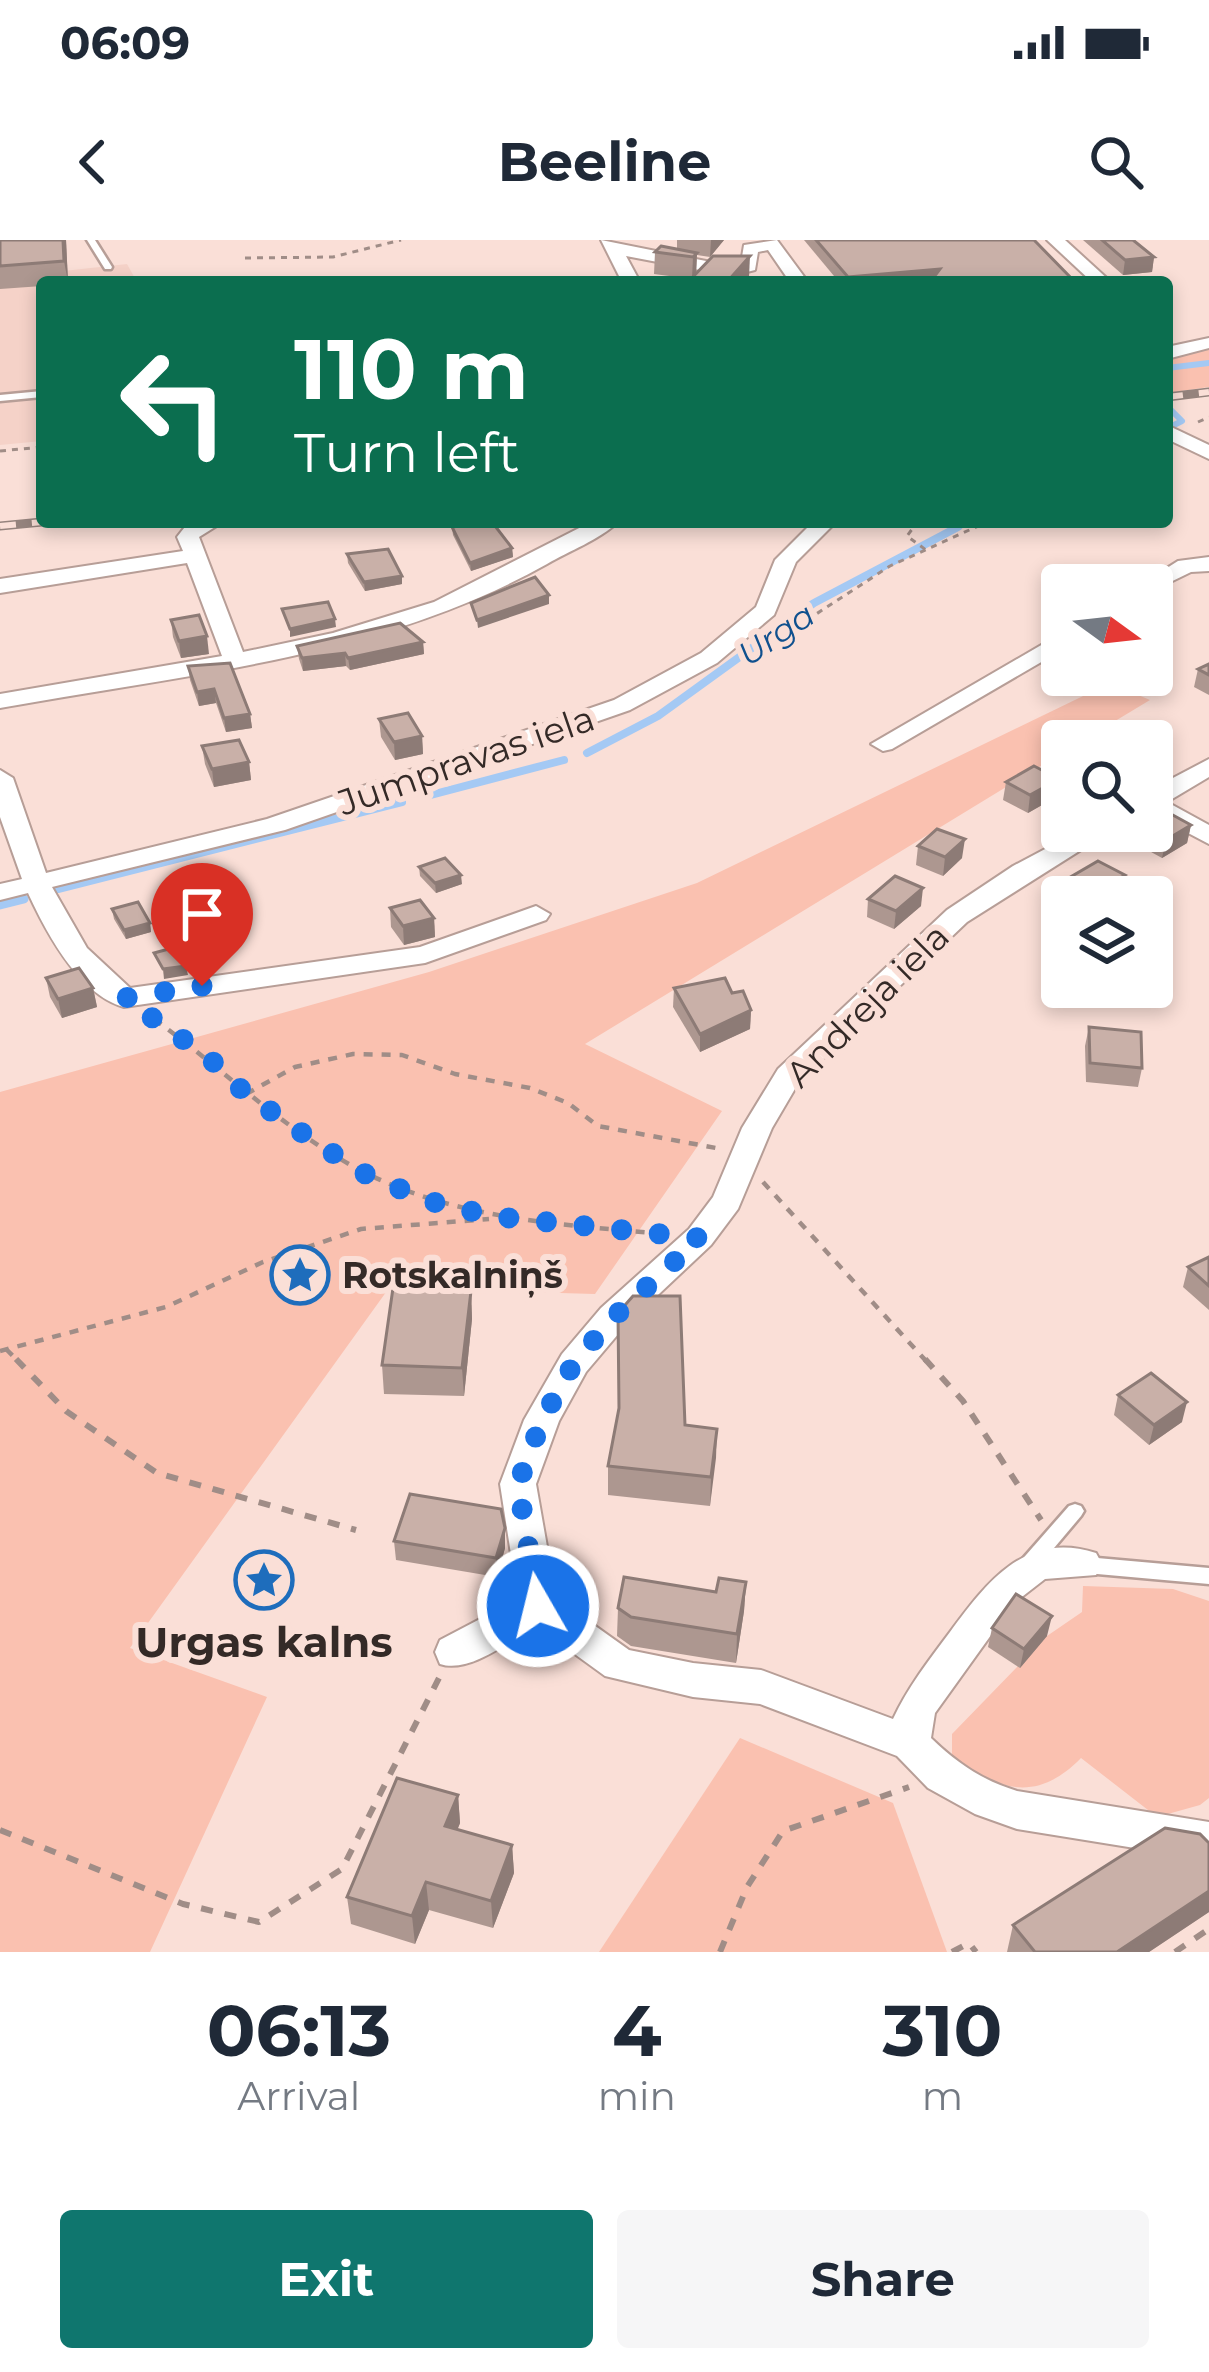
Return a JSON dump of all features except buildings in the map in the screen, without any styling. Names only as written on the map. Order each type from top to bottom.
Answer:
[{"type":"street","points":[[1055,240],[1095,276]]},
{"type":"street","points":[[612,244],[731,271],[749,266],[750,249],[770,242],[795,276]]},
{"type":"street","points":[[612,244],[626,276]]},
{"type":"street","points":[[1173,347],[1209,343]]},
{"type":"street","points":[[1173,436],[1209,453]]},
{"type":"street","points":[[199,528],[190,532],[194,556],[234,657]]},
{"type":"street","points":[[0,701],[355,633],[440,608],[595,528]]},
{"type":"street","name":"Jumpravas iela","points":[[0,892],[276,825],[528,739],[569,743],[622,705],[709,658],[766,610],[786,560],[819,528]]},
{"type":"street","points":[[0,586],[194,556]]},
{"type":"street","points":[[1173,573],[1186,566],[1209,564]]},
{"type":"street","points":[[883,744],[1041,652]]},
{"type":"street","points":[[1173,789],[1209,766]]},
{"type":"street","points":[[0,778],[35,883],[70,948],[102,983],[124,998],[424,955],[536,914]]},
{"type":"street","points":[[1173,815],[1209,836]]},
{"type":"street","name":"Andreja iela","points":[[538,1606],[518,1484],[542,1420],[574,1363],[614,1317],[700,1238],[728,1201],[757,1128],[788,1076],[957,916],[1059,852]]},
{"type":"street","points":[[911,1744],[912,1721],[921,1702],[1001,1592],[1041,1564],[1083,1564]]},
{"type":"street","points":[[454,1652],[538,1606],[619,1664],[693,1680],[761,1687],[911,1744],[942,1775],[975,1796],[1017,1810],[1209,1840]]},
{"type":"lane","points":[[91,240],[108,266]]},
{"type":"lane","points":[[0,398],[36,395]]},
{"type":"lane","points":[[1023,1573],[1051,1534],[1075,1511]]},
{"type":"lane","points":[[1083,1564],[1209,1576]]},
{"type":"path","points":[[245,258],[333,256],[401,240]]},
{"type":"path","points":[[0,451],[36,448]]},
{"type":"path","points":[[913,528],[907,536],[926,550]]},
{"type":"path","points":[[787,633],[855,587],[974,528]]},
{"type":"path","points":[[124,998],[208,1057],[246,1094],[367,1175],[429,1201],[503,1217],[700,1238]]},
{"type":"path","points":[[246,1094],[295,1067],[353,1054],[402,1055],[455,1073],[530,1088],[568,1103],[598,1126],[723,1149],[746,1164],[963,1401],[1051,1534]]},
{"type":"path","points":[[3,1350],[166,1307],[263,1262],[361,1228],[503,1217]]},
{"type":"path","points":[[3,1350],[66,1411],[157,1473],[356,1530]]},
{"type":"path","points":[[0,1830],[183,1904],[259,1922],[342,1869],[454,1652]]},
{"type":"path","points":[[720,1952],[747,1887],[783,1832],[942,1775]]},
{"type":"path","points":[[1175,1952],[1209,1929]]},
{"type":"path","points":[[952,1952],[969,1943],[976,1952]]},
{"type":"shaded area","points":[[127,264],[134,276],[36,276],[36,442],[0,445],[0,278]]},
{"type":"shaded area","points":[[1209,347],[1209,387],[1173,392],[1173,356]]},
{"type":"shaded area","points":[[1083,696],[1150,700],[1117,720],[1041,720],[1041,766],[585,1044],[722,1111],[595,1294],[389,1288],[130,1648],[267,1697],[150,1952],[0,1952],[0,1092],[429,972],[697,883]]},
{"type":"shaded area","points":[[1083,1586],[1173,1589],[1209,1601],[1209,1798],[1200,1805],[1157,1817],[1081,1758],[1048,1782],[1017,1787],[985,1778],[952,1757],[952,1734],[1047,1636],[1082,1612]]},
{"type":"shaded area","points":[[740,1738],[893,1803],[947,1952],[599,1952]]},
{"type":"waterway","name":"Urga","points":[[1173,367],[1209,363]]},
{"type":"waterway","name":"Urga","points":[[1173,412],[1182,421],[1173,426]]},
{"type":"waterway","name":"Urga","points":[[587,753],[658,716],[814,603],[956,528]]},
{"type":"waterway","name":"Urga","points":[[952,530],[956,528]]},
{"type":"waterway","name":"Urga","points":[[427,796],[564,760]]},
{"type":"waterway","name":"Urga","points":[[58,889],[402,802]]},
{"type":"waterway","name":"Urga","points":[[0,905],[24,899]]},
{"type":"railway","points":[[1173,396],[1209,392]]},
{"type":"railway","points":[[0,526],[36,523]]},
{"type":"place","name":"Rotskalniņš","points":[[300,1275]]},
{"type":"place","name":"Urgas kalns","points":[[264,1580]]},
{"type":"route","points":[[202,986],[124,998],[208,1057],[246,1094],[367,1175],[429,1201],[491,1216],[700,1238],[614,1317],[574,1363],[542,1420],[518,1484],[538,1606]]}]
